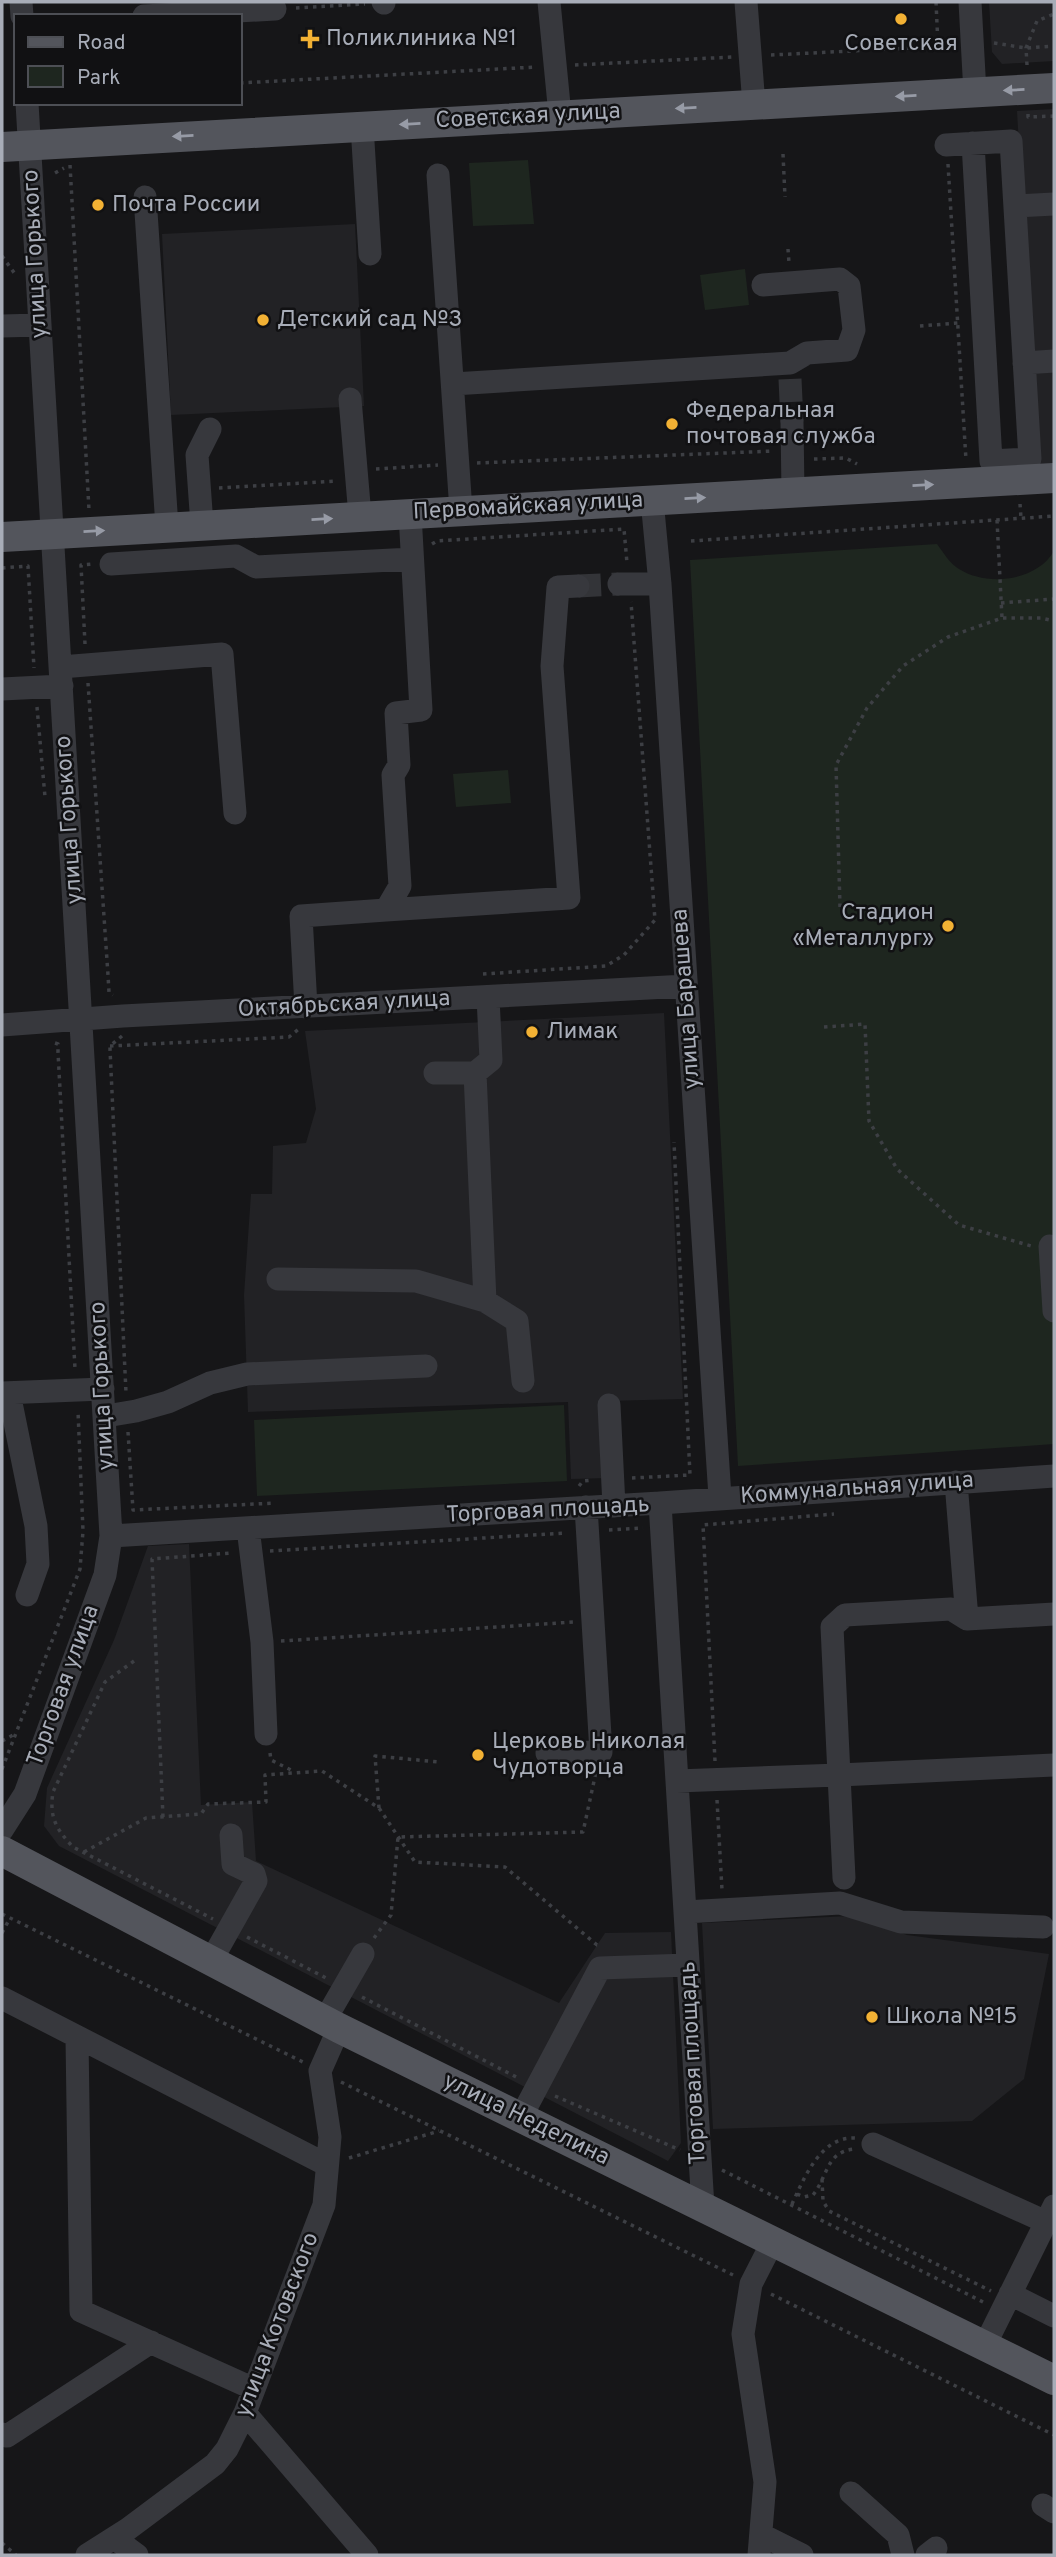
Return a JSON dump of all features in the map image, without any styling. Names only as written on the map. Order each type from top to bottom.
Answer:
[{"type":"main road","name":"Советская улица","points":[[16,146],[1054,88]]},
{"type":"main road","name":"Первомайская улица","points":[[2,537],[1054,478]]},
{"type":"main road","name":"улица Неделина","points":[[2,1851],[332,2024],[1054,2380]]},
{"type":"street","points":[[550,2],[560,115]]},
{"type":"street","points":[[746,2],[754,105]]},
{"type":"street","points":[[970,2],[975,93]]},
{"type":"street","points":[[181,14],[272,9]]},
{"type":"street","name":"улица Горького","points":[[26,105],[16,146],[40,325],[83,1019],[111,1536]]},
{"type":"street","points":[[362,126],[370,254]]},
{"type":"street","points":[[946,145],[1011,141],[1030,459],[991,461],[973,144]]},
{"type":"street","points":[[438,175],[461,511]]},
{"type":"street","points":[[145,197],[167,527]]},
{"type":"street","points":[[1015,206],[1054,204]]},
{"type":"street","points":[[453,384],[790,371],[807,353],[847,350],[854,330],[849,286],[840,279],[763,285]]},
{"type":"street","points":[[2,326],[40,325]]},
{"type":"street","points":[[1024,363],[1054,361]]},
{"type":"street","points":[[349,399],[360,516]]},
{"type":"street","points":[[792,422],[793,493]]},
{"type":"street","points":[[202,526],[197,454],[210,429]]},
{"type":"street","name":"улица Барашева","points":[[652,500],[660,584],[720,1497]]},
{"type":"street","points":[[386,910],[400,886],[393,775],[399,765],[396,713],[421,710],[410,514]]},
{"type":"street","points":[[111,564],[236,556],[256,567],[412,559]]},
{"type":"street","points":[[624,584],[660,584]]},
{"type":"street","points":[[306,1007],[301,916],[569,898],[552,666],[558,587],[578,586]]},
{"type":"street","points":[[2,689],[35,687],[86,664],[222,654],[235,813]]},
{"type":"street","name":"Октябрьская улица","points":[[2,1025],[686,986]]},
{"type":"street","points":[[435,1073],[475,1073],[491,1060],[488,997]]},
{"type":"street","points":[[475,1073],[485,1301]]},
{"type":"street","points":[[1050,1246],[1054,1311]]},
{"type":"street","points":[[278,1279],[416,1280],[485,1301],[517,1321],[523,1381]]},
{"type":"street","points":[[106,1416],[168,1402],[210,1383],[247,1374],[426,1366]]},
{"type":"street","points":[[27,1595],[38,1564],[36,1527],[5,1393],[103,1389]]},
{"type":"street","points":[[609,1405],[614,1506]]},
{"type":"street","name":"Коммунальная улица","points":[[660,1503],[1054,1476]]},
{"type":"street","points":[[956,1482],[967,1619]]},
{"type":"street","name":"Торговая площадь","points":[[111,1536],[660,1503],[703,2207]]},
{"type":"street","points":[[547,1754],[601,1752],[586,1507]]},
{"type":"street","points":[[248,1528],[262,1642],[266,1734]]},
{"type":"street","name":"Торговая улица","points":[[2,1830],[25,1794],[105,1574],[111,1536]]},
{"type":"street","points":[[844,1878],[832,1627],[845,1615],[951,1609],[967,1619],[1054,1614]]},
{"type":"street","points":[[677,1781],[1054,1765]]},
{"type":"street","points":[[211,1961],[256,1881],[254,1874],[233,1864],[231,1835]]},
{"type":"street","points":[[685,1912],[840,1903],[901,1922],[1043,1927]]},
{"type":"street","points":[[320,2071],[344,1987],[363,1954]]},
{"type":"street","points":[[521,2117],[600,1969],[688,1965]]},
{"type":"street","points":[[2,1998],[327,2165]]},
{"type":"street","points":[[78,2038],[81,2311],[254,2389]]},
{"type":"street","name":"улица Котовского","points":[[88,2555],[215,2464],[227,2449],[245,2413],[324,2206],[330,2137],[320,2071]]},
{"type":"street","points":[[873,2144],[1050,2214],[985,2345]]},
{"type":"street","points":[[773,2241],[751,2284],[743,2334],[765,2482],[760,2545],[802,2555]]},
{"type":"street","points":[[1006,2302],[1054,2316]]},
{"type":"street","points":[[2,2434],[7,2436],[151,2343]]},
{"type":"street","points":[[245,2413],[367,2555]]},
{"type":"street","points":[[851,2493],[898,2535],[903,2555]]},
{"type":"street","points":[[114,2538],[137,2555]]},
{"type":"path","points":[[272,9],[383,2]]},
{"type":"path","points":[[936,2],[938,46]]},
{"type":"path","points":[[1026,48],[1037,21],[1054,14]]},
{"type":"path","points":[[994,43],[1026,48],[1054,46]]},
{"type":"path","points":[[242,83],[954,46]]},
{"type":"path","points":[[946,145],[967,462]]},
{"type":"path","points":[[783,154],[785,197]]},
{"type":"path","points":[[70,165],[89,516]]},
{"type":"path","points":[[920,326],[958,323]]},
{"type":"path","points":[[214,488],[459,464],[792,450]]},
{"type":"path","points":[[691,541],[1054,516]]},
{"type":"path","points":[[997,520],[1002,618]]},
{"type":"path","points":[[412,559],[437,541],[624,529],[624,584],[655,920],[624,955],[606,966],[482,974]]},
{"type":"path","points":[[111,564],[81,565],[109,984],[110,992],[116,998]]},
{"type":"path","points":[[2,568],[28,566],[45,798]]},
{"type":"path","points":[[1002,603],[1054,599]]},
{"type":"path","points":[[840,906],[836,765],[867,708],[904,666],[948,637],[1002,618],[1041,618],[1054,621]]},
{"type":"path","points":[[824,1027],[865,1024],[869,1121],[897,1169],[959,1225],[1029,1246],[1050,1246]]},
{"type":"path","points":[[2,1769],[80,1569],[83,1531],[58,1044],[49,1040]]},
{"type":"path","points":[[723,1910],[703,1525],[847,1513]]},
{"type":"path","points":[[163,1817],[152,1559],[644,1528]]},
{"type":"path","points":[[262,1642],[593,1621]]},
{"type":"path","points":[[134,1661],[105,1682],[53,1792],[52,1819],[58,1832],[73,1847],[536,2087],[700,2159],[936,2277],[1006,2302]]},
{"type":"path","points":[[2,1741],[15,1734]]},
{"type":"path","points":[[266,1734],[271,1760],[295,1772]]},
{"type":"path","points":[[398,1837],[583,1832],[601,1752]]},
{"type":"path","points":[[379,1808],[375,1756],[439,1762]]},
{"type":"path","points":[[84,1852],[146,1818],[201,1814],[208,1804],[266,1802],[265,1775],[322,1771],[379,1808],[415,1862],[505,1867],[597,1945],[610,1945]]},
{"type":"path","points":[[363,1954],[391,1915],[398,1837]]},
{"type":"path","points":[[2,1913],[1054,2435]]},
{"type":"path","points":[[2,1933],[10,1917]]},
{"type":"path","points":[[327,2165],[441,2131]]},
{"type":"path","points":[[792,2204],[820,2153],[837,2142]]},
{"type":"path","points":[[797,2193],[804,2197],[813,2195],[839,2153],[873,2144]]},
{"type":"path","points":[[822,2179],[823,2201],[830,2211],[941,2266],[1006,2302]]},
{"type":"path","points":[[936,2277],[941,2266]]},
{"type":"path","points":[[2,2543],[16,2555]]},
{"type":"shaded area","points":[[989,2],[1054,2],[1054,61],[1002,64],[992,52]]},
{"type":"shaded area","points":[[1054,109],[1054,466],[1038,468],[1017,111]]},
{"type":"shaded area","name":"Детский сад №3","points":[[355,224],[364,406],[171,415],[162,234]]},
{"type":"shaded area","points":[[664,1013],[683,1399],[606,1401],[608,1478],[571,1479],[568,1402],[248,1412],[244,1295],[251,1194],[272,1194],[273,1146],[306,1143],[316,1109],[305,1031]]},
{"type":"shaded area","points":[[189,1544],[201,1805],[252,1802],[256,1861],[559,2003],[605,1933],[671,1932],[681,2143],[668,2161],[59,1846],[44,1826],[47,1788],[114,1640],[148,1546]]},
{"type":"shaded area","name":"Школа №15","points":[[850,1916],[907,1935],[1049,1954],[1024,2079],[972,2121],[713,2129],[702,1923]]},
{"type":"green space","points":[[528,160],[534,224],[473,226],[469,163]]},
{"type":"green space","points":[[745,269],[749,305],[705,310],[700,275]]},
{"type":"green space","points":[[937,544],[959,569],[970,575],[997,579],[1024,575],[1046,561],[1054,551],[1054,1444],[738,1466],[690,560]]},
{"type":"green space","points":[[508,770],[511,803],[456,807],[453,774]]},
{"type":"green space","points":[[564,1405],[567,1481],[257,1496],[254,1420]]},
{"type":"tunnel","points":[[790,379],[792,422]]},
{"type":"tunnel","points":[[578,586],[619,584]]},
{"type":"place","name":"Советская","points":[[901,19]]},
{"type":"place","name":"Поликлиника №1","points":[[310,39]]},
{"type":"place","name":"Почта России","points":[[98,205]]},
{"type":"place","name":"Детский сад №3","points":[[263,320]]},
{"type":"place","name":"Федеральная почтовая служба","points":[[672,424]]},
{"type":"place","name":"Стадион «Металлург»","points":[[948,926]]},
{"type":"place","name":"Лимак","points":[[532,1032]]},
{"type":"place","name":"Церковь Николая Чудотворца","points":[[478,1755]]},
{"type":"place","name":"Школа №15","points":[[872,2017]]}]
